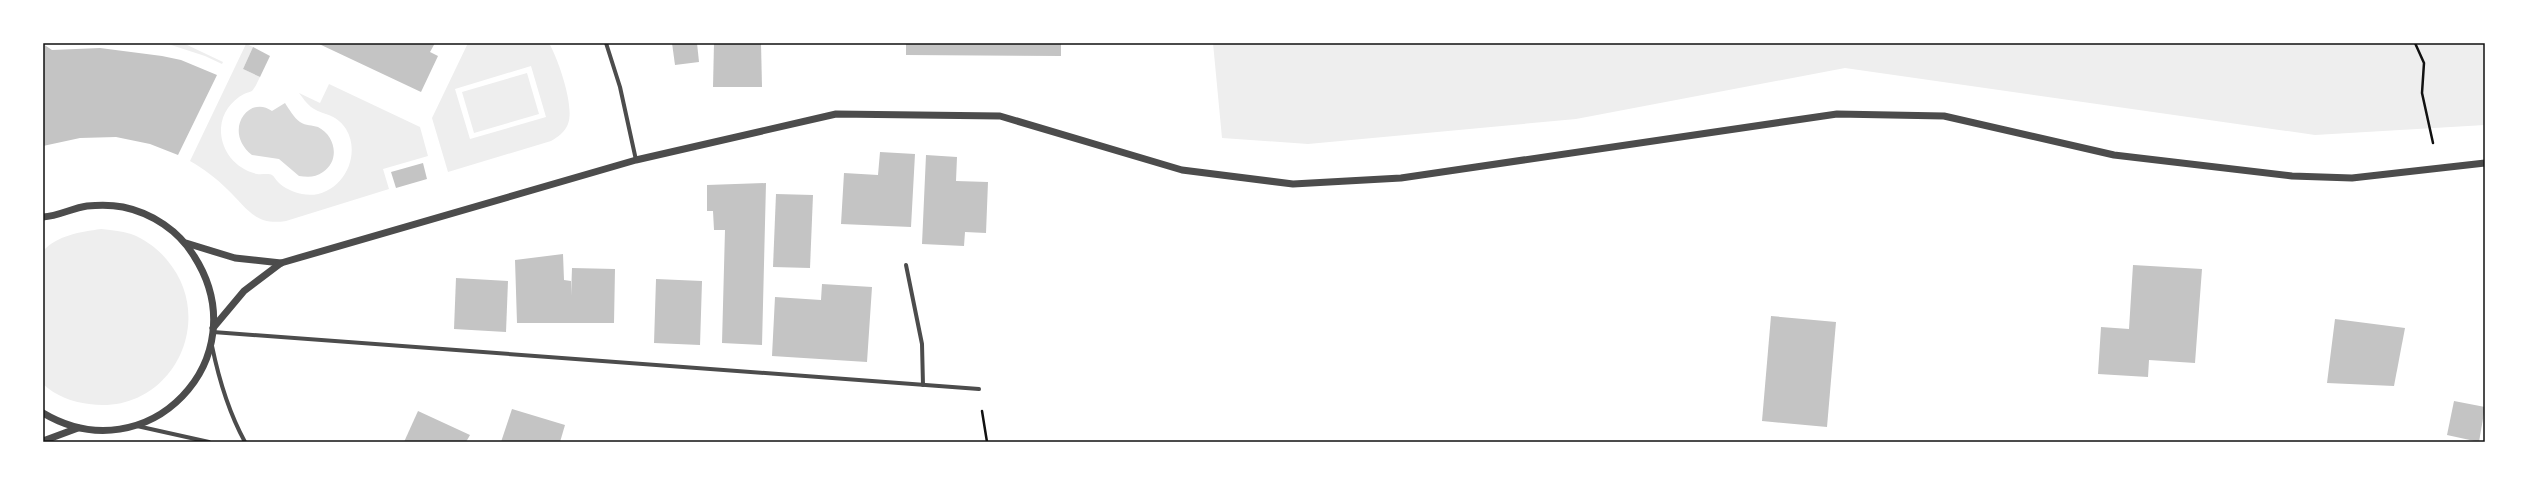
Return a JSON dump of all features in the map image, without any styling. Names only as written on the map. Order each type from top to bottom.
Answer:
[{"type":"street","points":[[606,43],[620,87],[636,160]]},
{"type":"street","points":[[213,330],[244,291],[281,263],[636,160],[836,114],[1000,116],[1182,170],[1293,184],[1401,178],[1837,114],[1944,116],[2114,155],[2292,176],[2352,178],[2485,163]]},
{"type":"street","points":[[43,223],[52,217],[87,206],[124,207],[158,220],[186,243],[206,274],[215,309],[212,346],[221,389],[234,423],[245,442]]},
{"type":"street","points":[[43,217],[52,217]]},
{"type":"street","points":[[186,243],[235,258],[281,263]]},
{"type":"street","points":[[906,266],[922,344],[923,385]]},
{"type":"street","points":[[213,330],[979,389]]},
{"type":"street","points":[[137,426],[170,408],[176,403],[196,380],[212,346]]},
{"type":"street","points":[[43,413],[61,424],[80,428],[99,431],[137,426],[209,442]]},
{"type":"street","points":[[43,441],[80,428]]},
{"type":"path","points":[[2415,43],[2424,63],[2422,93],[2439,167]]},
{"type":"path","points":[[979,389],[987,442]]},
{"type":"shaded area","points":[[165,43],[183,43],[223,62],[222,64],[205,56]]},
{"type":"shaded area","points":[[468,43],[549,43],[561,71],[570,116],[567,127],[561,134],[551,141],[448,172],[432,118]],"holes":[[[531,66],[546,117],[470,139],[455,89]]]},
{"type":"shaded area","points":[[1213,43],[2485,43],[2485,125],[2315,135],[1845,68],[1576,119],[1308,144],[1222,138]]},
{"type":"shaded area","points":[[246,44],[253,47],[243,69],[260,77],[252,91],[239,97],[231,104],[225,112],[221,128],[221,136],[226,151],[242,168],[257,174],[272,175],[283,186],[302,194],[315,194],[326,191],[336,184],[344,175],[349,165],[352,153],[351,141],[346,129],[338,120],[315,110],[299,93],[320,103],[329,84],[420,127],[428,156],[383,169],[389,189],[286,221],[267,221],[252,214],[214,177],[190,161]]},
{"type":"shaded area","points":[[527,73],[539,114],[474,133],[462,92]]},
{"type":"shaded area","points":[[285,103],[300,122],[318,127],[329,136],[332,142],[334,155],[332,162],[320,174],[311,177],[299,176],[279,159],[252,155],[243,146],[239,136],[239,126],[242,118],[248,111],[255,107],[263,107],[272,111]]},
{"type":"shaded area","points":[[101,229],[131,234],[151,245],[160,252],[167,260],[182,284],[188,310],[187,336],[178,359],[163,380],[143,395],[118,404],[89,404],[76,402],[64,398],[43,384],[43,251],[55,241],[62,238],[77,233]]},
{"type":"building","points":[[317,43],[435,43],[430,52],[438,56],[421,92]]},
{"type":"building","points":[[672,43],[697,43],[699,62],[675,65]]},
{"type":"building","points":[[714,43],[761,43],[762,87],[713,87]]},
{"type":"building","points":[[906,43],[1061,43],[1061,56],[906,55]]},
{"type":"building","points":[[43,44],[52,50],[100,48],[162,56],[181,60],[217,75],[178,155],[150,144],[116,137],[80,138],[43,146]]},
{"type":"building","points":[[253,47],[270,56],[260,77],[243,69]]},
{"type":"building","points":[[880,152],[915,154],[911,227],[841,224],[844,173],[878,175]]},
{"type":"building","points":[[926,155],[957,157],[956,181],[988,182],[986,233],[965,232],[964,246],[922,244]]},
{"type":"building","points":[[423,163],[427,179],[396,188],[391,172]]},
{"type":"building","points":[[766,183],[762,345],[722,343],[725,230],[714,230],[713,211],[707,211],[707,185]]},
{"type":"building","points":[[776,194],[813,195],[810,268],[773,267]]},
{"type":"building","points":[[563,254],[564,280],[571,281],[571,296],[572,268],[615,269],[614,323],[517,323],[515,260]]},
{"type":"building","points":[[2133,265],[2202,269],[2195,363],[2149,360],[2148,377],[2098,374],[2101,327],[2129,329]]},
{"type":"building","points":[[456,278],[508,281],[506,332],[454,329]]},
{"type":"building","points":[[656,279],[702,281],[700,345],[654,343]]},
{"type":"building","points":[[822,284],[872,287],[867,362],[772,356],[775,297],[821,300]]},
{"type":"building","points":[[1771,316],[1836,322],[1827,427],[1762,421]]},
{"type":"building","points":[[2335,319],[2405,328],[2394,386],[2327,383]]},
{"type":"building","points":[[2454,401],[2485,407],[2479,442],[2447,435]]},
{"type":"building","points":[[512,409],[565,425],[560,442],[501,442]]},
{"type":"building","points":[[418,411],[470,435],[466,442],[404,442]]}]
